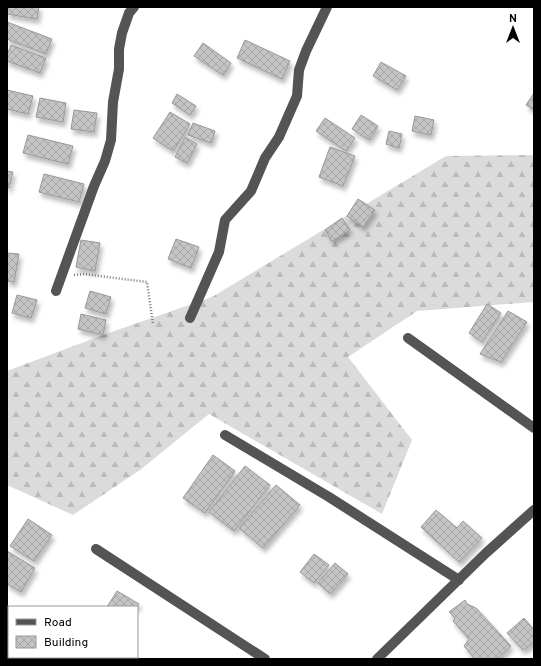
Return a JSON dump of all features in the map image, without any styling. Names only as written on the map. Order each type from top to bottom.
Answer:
[{"type":"street","points":[[56,292],[94,186],[106,162],[111,140],[114,102],[119,69],[119,49],[122,33],[129,13],[134,7]]},
{"type":"street","points":[[190,318],[219,252],[225,220],[251,191],[265,158],[279,137],[298,96],[299,70],[306,51],[327,7]]},
{"type":"street","points":[[408,338],[534,428]]},
{"type":"street","points":[[225,435],[329,497],[458,580]]},
{"type":"street","points":[[377,659],[486,553],[534,510]]},
{"type":"street","points":[[96,549],[266,659]]},
{"type":"path","points":[[61,277],[84,274],[147,282],[153,324]]},
{"type":"green space","points":[[534,155],[534,302],[417,311],[348,357],[412,440],[382,514],[209,414],[140,470],[73,515],[7,485],[7,371],[103,335],[212,297],[446,156]]},
{"type":"building","points":[[8,7],[39,7],[37,19],[7,14]]},
{"type":"building","points":[[7,22],[52,39],[46,54],[7,39]]},
{"type":"building","points":[[245,40],[290,61],[282,79],[237,58]]},
{"type":"building","points":[[203,43],[231,63],[223,75],[194,56]]},
{"type":"building","points":[[11,45],[46,58],[40,73],[7,61],[7,55]]},
{"type":"building","points":[[381,62],[406,76],[397,90],[373,76]]},
{"type":"building","points":[[7,90],[33,96],[28,114],[7,109]]},
{"type":"building","points":[[534,93],[534,110],[526,105]]},
{"type":"building","points":[[177,94],[196,106],[190,115],[172,103]]},
{"type":"building","points":[[40,98],[66,103],[63,122],[36,117]]},
{"type":"building","points":[[74,110],[97,113],[94,132],[71,129]]},
{"type":"building","points":[[170,112],[190,124],[173,151],[153,138]]},
{"type":"building","points":[[361,115],[378,126],[369,140],[352,129]]},
{"type":"building","points":[[415,116],[434,120],[431,135],[412,131]]},
{"type":"building","points":[[325,118],[355,138],[346,151],[316,131]]},
{"type":"building","points":[[193,123],[215,131],[211,143],[188,135]]},
{"type":"building","points":[[389,131],[402,134],[399,148],[386,144]]},
{"type":"building","points":[[28,135],[73,146],[68,164],[23,153]]},
{"type":"building","points":[[185,137],[197,144],[187,163],[175,157]]},
{"type":"building","points":[[330,147],[355,156],[343,186],[319,177]]},
{"type":"building","points":[[7,171],[13,172],[9,188],[7,188]]},
{"type":"building","points":[[44,174],[84,184],[79,202],[39,192]]},
{"type":"building","points":[[358,199],[375,210],[363,227],[347,216]]},
{"type":"building","points":[[342,218],[350,230],[332,241],[325,230]]},
{"type":"building","points":[[176,239],[199,247],[191,268],[168,259]]},
{"type":"building","points":[[81,240],[100,243],[95,271],[76,267]]},
{"type":"building","points":[[7,253],[19,254],[14,282],[7,281]]},
{"type":"building","points":[[90,291],[111,297],[106,314],[85,308]]},
{"type":"building","points":[[17,295],[37,300],[31,318],[12,313]]},
{"type":"building","points":[[487,304],[501,313],[482,342],[469,333]]},
{"type":"building","points":[[508,311],[527,322],[501,362],[480,354]]},
{"type":"building","points":[[81,314],[106,320],[103,335],[78,329]]},
{"type":"building","points":[[213,455],[235,471],[205,513],[183,498]]},
{"type":"building","points":[[245,466],[270,485],[234,531],[209,512]]},
{"type":"building","points":[[276,485],[300,505],[263,548],[239,528]]},
{"type":"building","points":[[436,510],[457,528],[463,521],[482,538],[459,562],[421,527]]},
{"type":"building","points":[[28,519],[52,535],[34,561],[10,546]]},
{"type":"building","points":[[7,551],[35,568],[21,592],[7,584]]},
{"type":"building","points":[[314,554],[329,565],[314,583],[300,572]]},
{"type":"building","points":[[335,563],[348,574],[330,594],[318,583]]},
{"type":"building","points":[[117,591],[139,604],[138,606],[108,606]]},
{"type":"building","points":[[465,600],[467,604],[476,608],[511,646],[497,659],[475,659],[464,646],[469,639],[453,621],[455,618],[449,612]]},
{"type":"building","points":[[524,618],[534,630],[534,642],[523,650],[507,633]]}]
